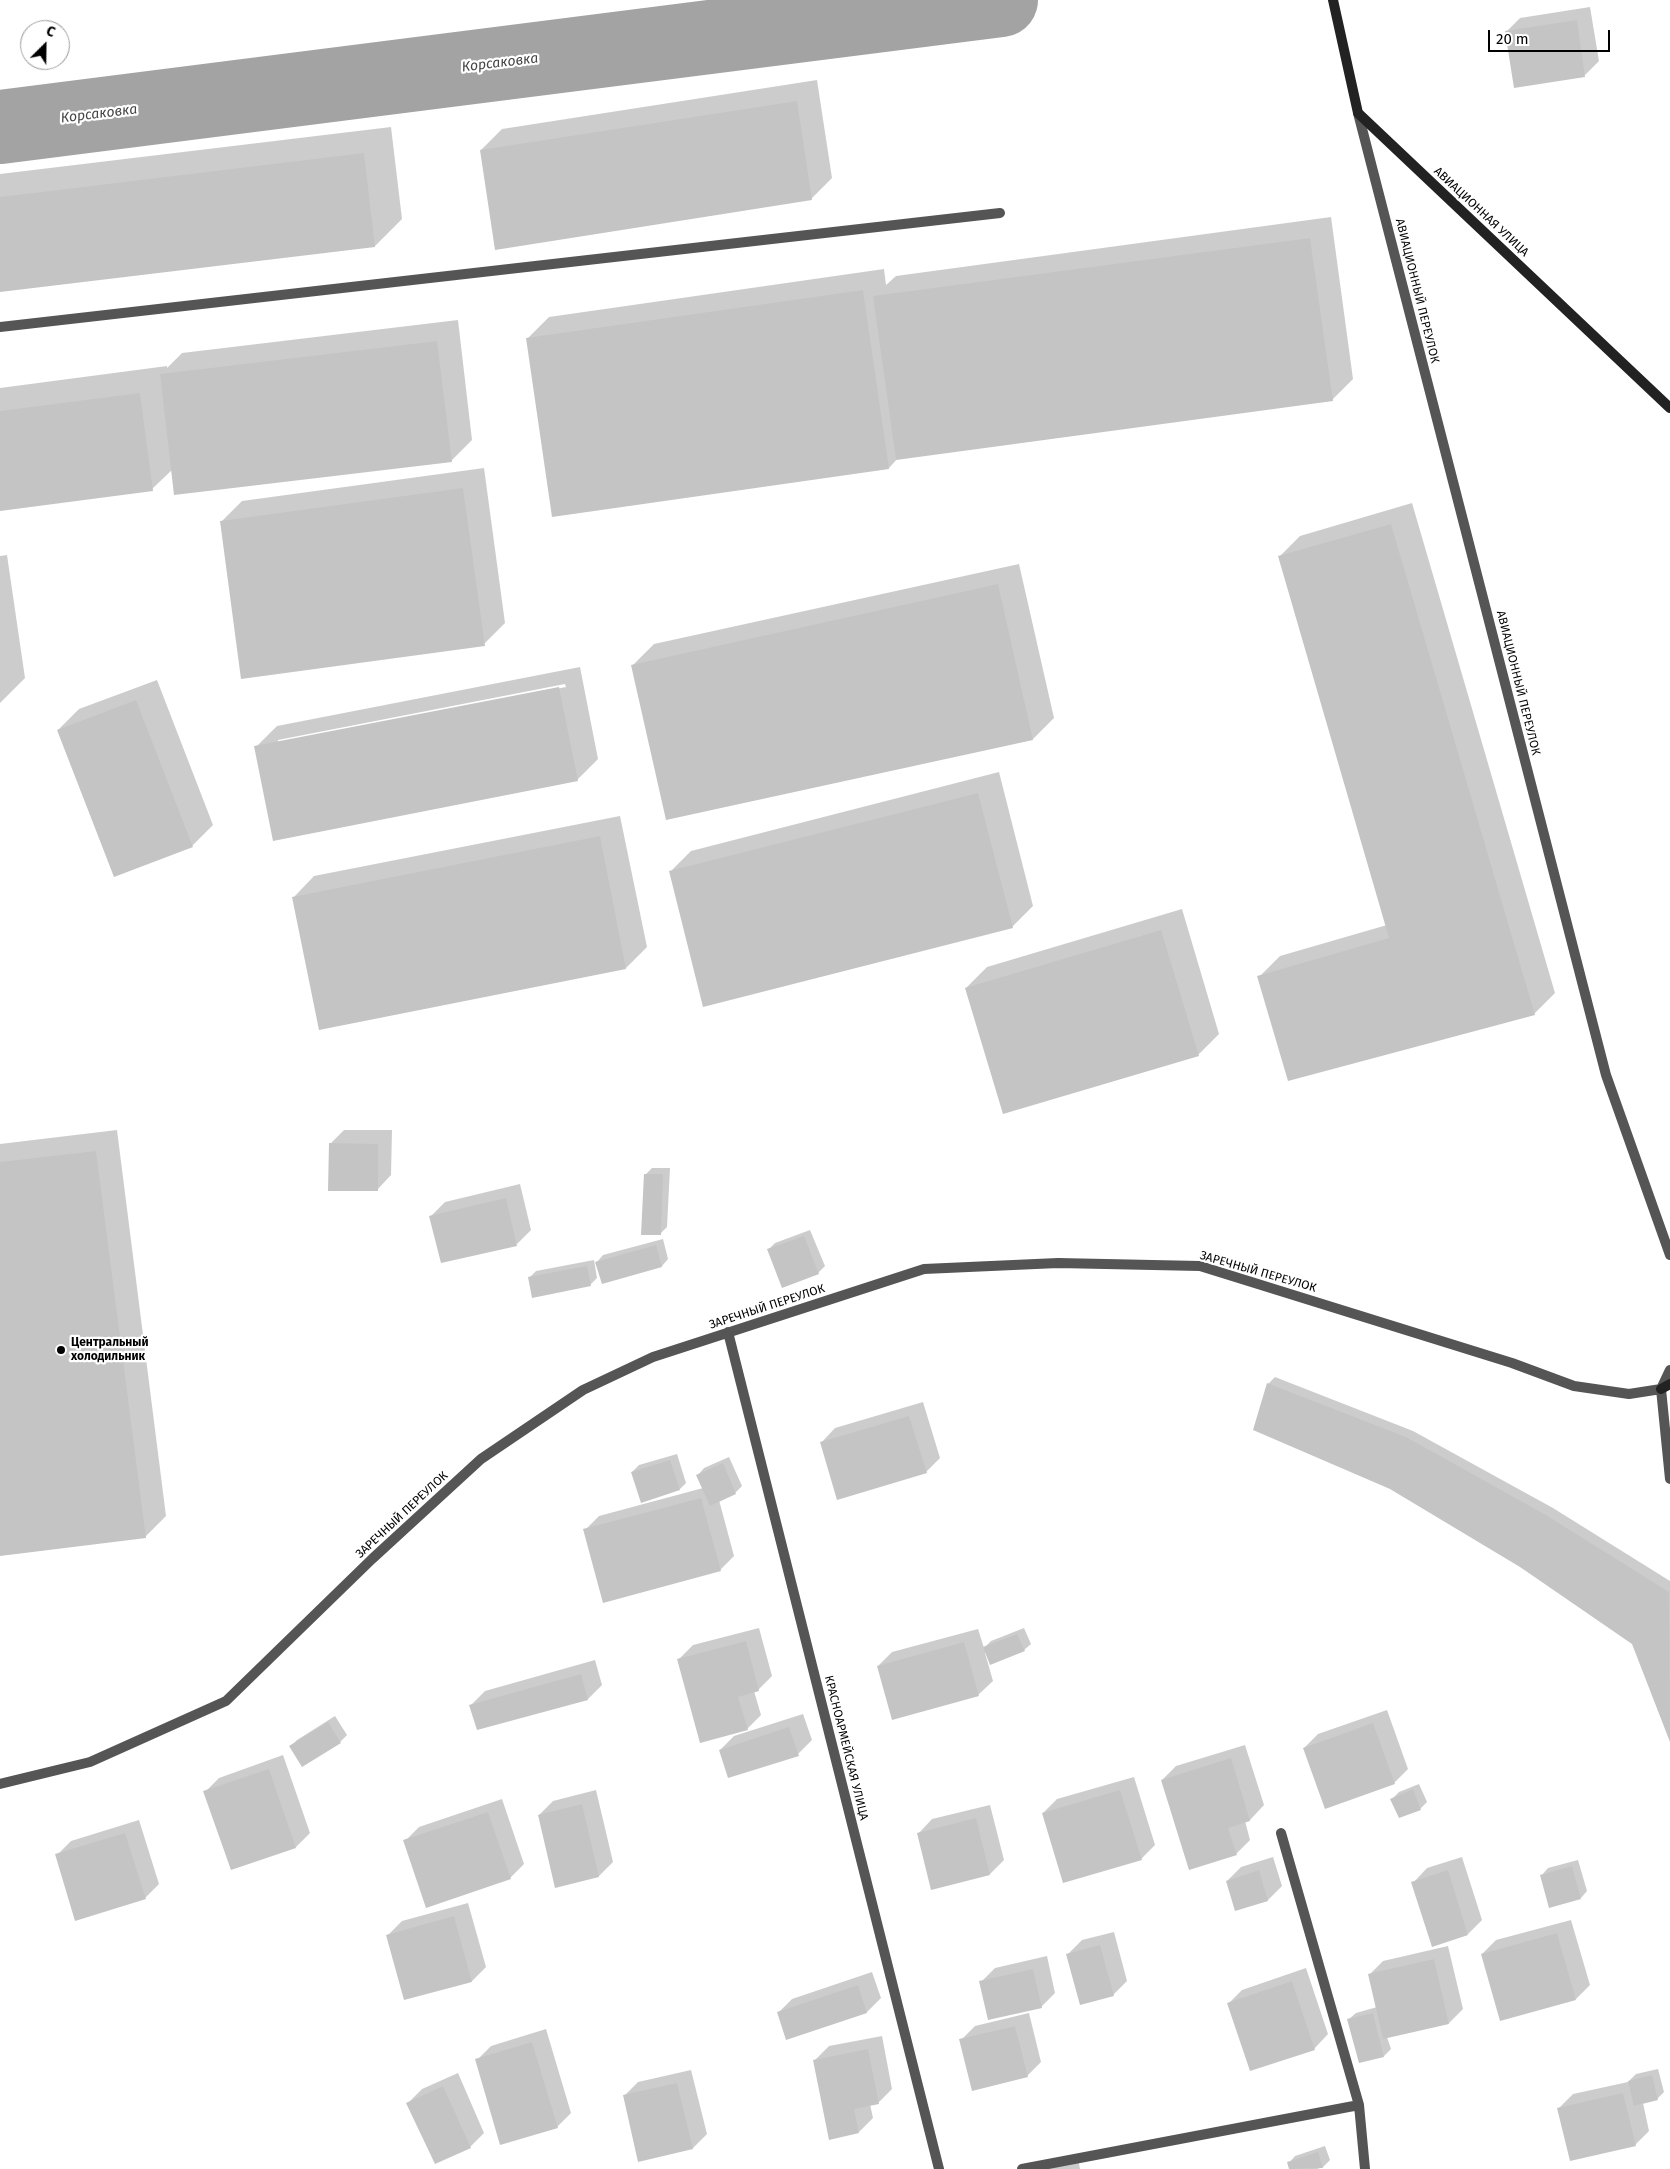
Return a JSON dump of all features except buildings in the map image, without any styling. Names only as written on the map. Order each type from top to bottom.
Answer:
[{"type":"street","points":[[1333,0],[1358,113]]},
{"type":"street","name":"АВИАЦИОННАЯ УЛИЦА","points":[[1358,113],[1670,408]]},
{"type":"street","name":"АВИАЦИОННЫЙ ПЕРЕУЛОК","points":[[1358,113],[1606,1075],[1670,1255]]},
{"type":"street","points":[[0,328],[1000,214]]},
{"type":"street","name":"ЗАРЕЧНЫЙ ПЕРЕУЛОК","points":[[0,1784],[90,1762],[226,1701],[372,1559],[481,1459],[583,1390],[653,1357],[924,1269],[1058,1263],[1200,1266],[1512,1363],[1574,1386],[1629,1394],[1665,1387]]},
{"type":"street","name":"КРАСНОАРМЕЙСКАЯ УЛИЦА","points":[[728,1332],[939,2169]]},
{"type":"street","points":[[1670,1370],[1665,1387],[1670,1479]]},
{"type":"street","points":[[1281,1833],[1359,2106],[1365,2169]]},
{"type":"street","points":[[1022,2169],[1359,2106]]},
{"type":"waterway","name":"Корсаковка","points":[[0,127],[1001,0]]},
{"type":"place","name":"Центральный холодильник","points":[[61,1350]]}]
